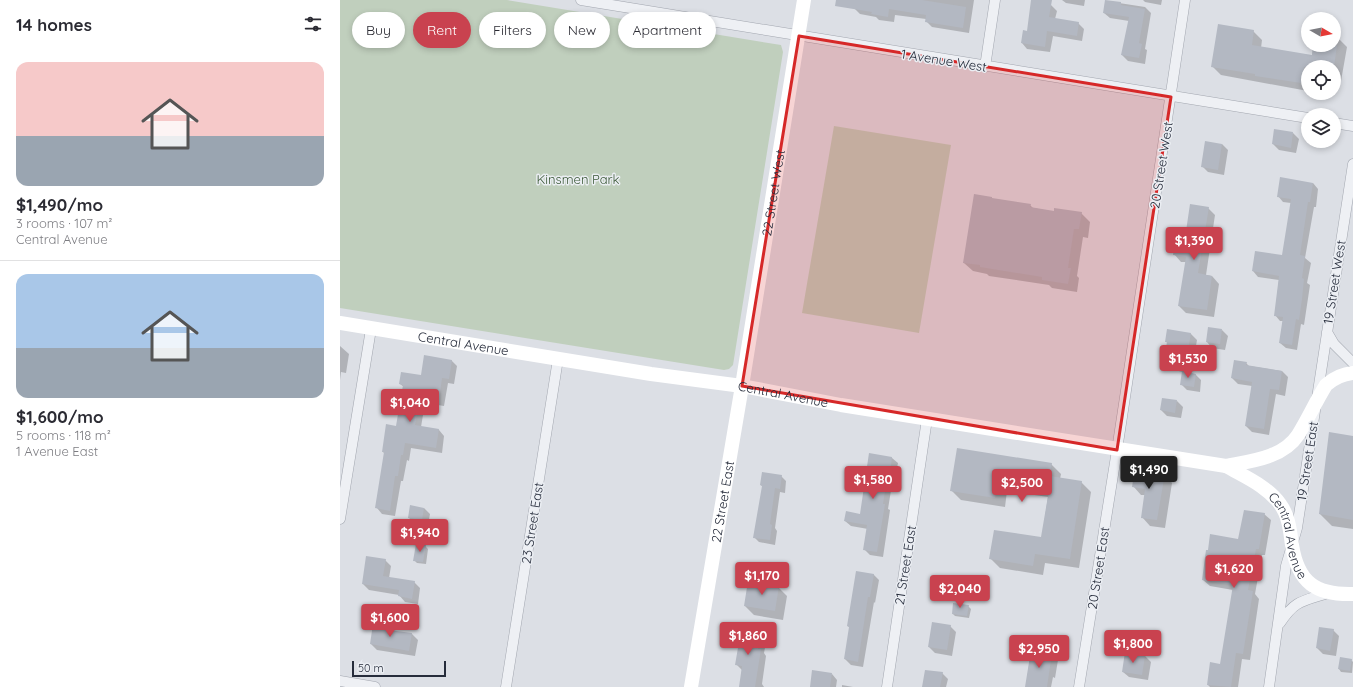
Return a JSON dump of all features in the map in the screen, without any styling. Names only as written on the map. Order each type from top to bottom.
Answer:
[{"type":"street","name":"1 Avenue West","points":[[581,0],[610,2],[799,36],[985,67],[1301,117]]},
{"type":"street","name":"22 Street West","points":[[742,386],[804,0]]},
{"type":"street","points":[[985,67],[995,0]]},
{"type":"street","name":"20 Street West","points":[[1117,450],[1185,0]]},
{"type":"street","points":[[1341,123],[1353,126]]},
{"type":"street","name":"19 Street West","points":[[1317,400],[1353,164]]},
{"type":"street","name":"Central Avenue","points":[[340,323],[651,374],[742,386],[927,419],[1226,466],[1265,458],[1287,446],[1298,436],[1326,385],[1342,376],[1353,374]]},
{"type":"street","points":[[340,519],[371,329]]},
{"type":"street","points":[[1327,332],[1334,344],[1353,363]]},
{"type":"street","name":"23 Street East","points":[[506,687],[558,359]]},
{"type":"street","name":"22 Street East","points":[[691,687],[742,386]]},
{"type":"street","name":"19 Street East","points":[[1269,687],[1286,566],[1297,528],[1317,400]]},
{"type":"street","name":"21 Street East","points":[[887,687],[927,419]]},
{"type":"street","name":"20 Street East","points":[[1080,687],[1117,450]]},
{"type":"street","name":"Central Avenue","points":[[1226,466],[1262,486],[1281,505],[1287,516],[1291,530],[1292,547],[1298,567],[1310,584],[1317,589],[1328,593],[1353,594]]},
{"type":"street","points":[[1278,626],[1288,610],[1296,604],[1328,593]]},
{"type":"street","points":[[340,682],[375,687]]},
{"type":"highlighted area","points":[[799,36],[1171,97],[1117,450],[742,386]]},
{"type":"green space","name":"Kinsmen Park","points":[[340,0],[507,0],[580,12],[554,12],[554,48],[610,48],[610,17],[618,18],[618,48],[716,48],[716,34],[781,45],[783,52],[733,365],[729,369],[724,370],[340,308]]},
{"type":"green space","points":[[834,126],[951,145],[919,333],[802,313]]},
{"type":"building","points":[[836,0],[922,0],[966,7],[963,28],[925,22],[926,15],[889,9],[888,17],[871,14],[872,12],[835,6]]},
{"type":"building","points":[[1031,0],[1052,0],[1049,17],[1079,22],[1077,36],[1047,31],[1045,47],[1021,43],[1023,30],[1027,31]]},
{"type":"building","points":[[1105,0],[1121,2],[1121,5],[1145,9],[1139,43],[1142,44],[1139,58],[1121,55],[1129,17],[1103,13]]},
{"type":"building","points":[[1218,24],[1254,30],[1252,45],[1312,55],[1312,52],[1336,52],[1335,60],[1301,60],[1301,83],[1211,67]]},
{"type":"building","points":[[1274,129],[1293,132],[1291,148],[1272,144]]},
{"type":"building","points":[[1205,141],[1222,144],[1218,170],[1201,167]]},
{"type":"building","points":[[1280,177],[1313,183],[1310,202],[1308,202],[1300,255],[1305,256],[1302,278],[1304,279],[1302,299],[1299,320],[1296,319],[1292,345],[1279,343],[1283,317],[1274,316],[1279,276],[1252,271],[1255,251],[1282,255],[1291,199],[1277,197]]},
{"type":"building","points":[[974,194],[1031,204],[1030,207],[1054,211],[1054,208],[1082,212],[1079,229],[1074,229],[1068,268],[1071,268],[1068,284],[1042,280],[1042,277],[963,263]]},
{"type":"building","points":[[1190,204],[1209,207],[1198,273],[1212,276],[1207,310],[1178,306],[1186,257],[1173,255],[1176,237],[1185,238]]},
{"type":"building","points":[[1208,327],[1222,329],[1220,344],[1206,342]]},
{"type":"building","points":[[1167,329],[1191,333],[1185,367],[1163,364],[1167,342],[1165,342]]},
{"type":"building","points":[[424,355],[452,360],[449,379],[442,378],[439,401],[420,398],[415,425],[439,429],[436,448],[405,443],[403,455],[401,455],[398,476],[395,476],[390,511],[375,508],[384,452],[382,452],[386,424],[396,426],[403,385],[399,384],[401,372],[421,375]]},
{"type":"building","points":[[1234,360],[1247,362],[1246,365],[1282,371],[1279,390],[1270,389],[1264,429],[1245,426],[1252,382],[1231,378]]},
{"type":"building","points":[[1182,371],[1196,374],[1194,387],[1180,385]]},
{"type":"building","points":[[1162,398],[1177,400],[1175,413],[1160,410]]},
{"type":"building","points":[[1329,432],[1353,436],[1353,520],[1319,514]]},
{"type":"building","points":[[957,448],[1052,463],[1050,476],[1082,481],[1070,559],[1035,554],[1033,566],[989,559],[994,530],[1041,537],[1049,490],[998,482],[995,498],[950,491]]},
{"type":"building","points":[[869,453],[892,457],[883,504],[885,504],[877,552],[863,550],[867,525],[844,521],[846,511],[860,514]]},
{"type":"building","points":[[1136,462],[1145,463],[1144,470],[1165,473],[1157,520],[1141,518],[1145,489],[1132,487]]},
{"type":"building","points":[[762,472],[782,475],[780,489],[775,488],[770,524],[772,525],[770,540],[753,538],[762,486],[760,485]]},
{"type":"building","points":[[410,505],[424,508],[422,520],[408,518]]},
{"type":"building","points":[[1244,510],[1265,513],[1259,549],[1256,549],[1248,590],[1253,591],[1243,654],[1236,653],[1231,687],[1207,685],[1210,662],[1220,664],[1233,585],[1202,580],[1206,550],[1208,550],[1210,534],[1238,539]]},
{"type":"building","points":[[416,544],[426,545],[423,562],[413,561]]},
{"type":"building","points":[[366,556],[386,559],[383,576],[415,581],[412,599],[398,596],[399,590],[362,584]]},
{"type":"building","points":[[856,571],[874,574],[870,597],[868,597],[858,662],[844,659],[849,627],[847,626]]},
{"type":"building","points":[[748,581],[779,586],[775,611],[744,606]]},
{"type":"building","points":[[953,603],[969,605],[967,616],[952,614]]},
{"type":"building","points":[[932,622],[951,625],[947,650],[928,647]]},
{"type":"building","points":[[373,624],[389,626],[388,630],[412,633],[409,651],[370,644]]},
{"type":"building","points":[[738,627],[761,631],[758,649],[761,649],[755,687],[739,687],[742,666],[735,665],[739,642],[736,642]]},
{"type":"building","points":[[1319,627],[1334,629],[1330,651],[1316,648]]},
{"type":"building","points":[[1031,650],[1052,653],[1047,687],[1025,687]]},
{"type":"building","points":[[1125,652],[1145,656],[1142,675],[1122,672]]},
{"type":"building","points":[[1340,657],[1352,659],[1350,671],[1338,669]]},
{"type":"building","points":[[812,670],[832,673],[830,687],[810,687]]},
{"type":"building","points":[[925,670],[943,672],[940,687],[922,687]]}]
